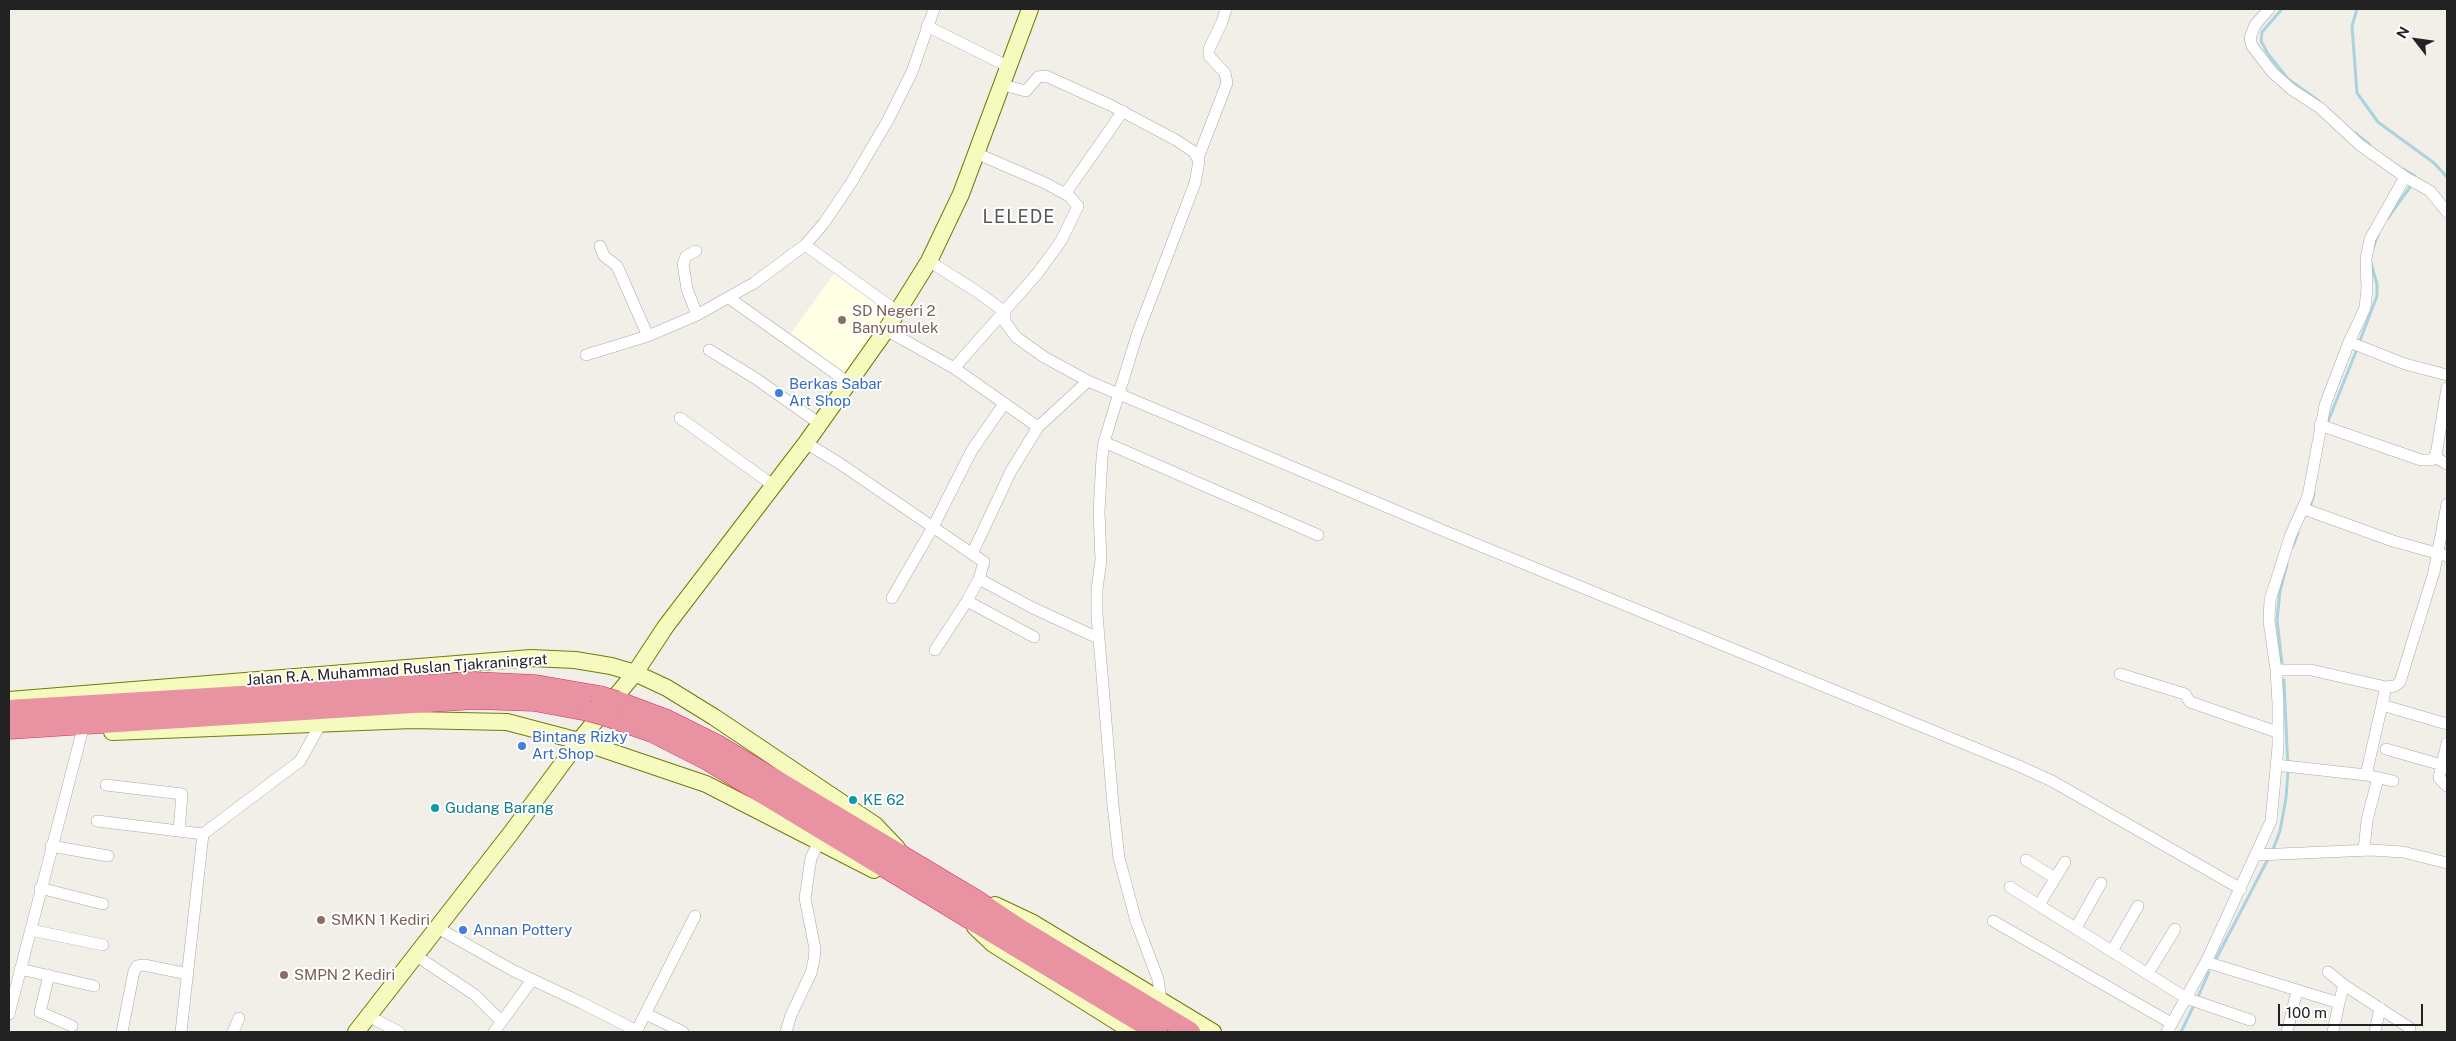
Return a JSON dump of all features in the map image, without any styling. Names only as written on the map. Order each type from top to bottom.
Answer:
[{"type":"highway","points":[[45,717],[77,695]]},
{"type":"highway","name":"Jalan R.A. Muhammad Ruslan Tjakraningrat","points":[[10,707],[45,717],[475,698],[603,706],[692,732],[976,900],[1018,928],[1190,1032]]},
{"type":"highway","name":"Jalan R.A. Muhammad Ruslan Tjakraningrat","points":[[603,706],[638,726],[686,748],[1157,1032]]},
{"type":"highway","points":[[45,717],[79,732]]},
{"type":"highway","name":"Jalan R.A. Muhammad Ruslan Tjakraningrat","points":[[12,735],[45,717]]},
{"type":"street","points":[[586,355],[648,336],[697,315],[729,298],[779,266],[805,245],[824,223],[851,183],[888,120],[912,72],[934,9]]},
{"type":"street","points":[[356,1032],[511,833],[579,741],[635,673],[682,605],[820,424],[898,312],[929,261],[978,154],[1030,9]]},
{"type":"street","points":[[1161,1000],[1158,979],[1136,921],[1119,858],[1098,638],[1096,596],[1101,560],[1099,512],[1104,442],[1137,335],[1197,178],[1198,158],[1227,82],[1225,73],[1209,56],[1209,49],[1226,9]]},
{"type":"street","points":[[2269,9],[2255,25],[2250,38],[2252,46],[2262,60],[2279,79],[2320,108],[2360,145],[2405,177],[2430,191],[2447,212]]},
{"type":"street","points":[[928,26],[1009,67]]},
{"type":"street","points":[[1002,86],[1026,91],[1036,78],[1042,75],[1122,111],[1190,148],[1198,158]]},
{"type":"street","points":[[1065,194],[1122,111]]},
{"type":"street","points":[[954,368],[1005,312],[1061,241],[1074,218],[1078,204],[1065,194],[1016,169],[978,154]]},
{"type":"street","points":[[1993,921],[2169,1028],[2206,962],[2242,889],[2272,821],[2283,766],[2277,732],[2276,670],[2269,621],[2270,600],[2290,537],[2307,511],[2324,426],[2325,405],[2357,345],[2365,308],[2367,288],[2366,259],[2370,239],[2405,177]]},
{"type":"street","points":[[805,245],[898,312]]},
{"type":"street","points":[[600,246],[606,258],[616,264],[648,336]]},
{"type":"street","points":[[696,251],[688,254],[683,261],[687,289],[697,315]]},
{"type":"street","points":[[929,261],[1005,312]]},
{"type":"street","points":[[729,298],[849,383]]},
{"type":"street","points":[[1005,312],[1005,322],[1016,337],[1044,358],[1088,381],[1458,537],[2044,777],[2242,889]]},
{"type":"street","points":[[886,330],[954,368],[1038,427]]},
{"type":"street","points":[[2357,345],[2405,364],[2447,375]]},
{"type":"street","points":[[708,350],[754,378],[820,424]]},
{"type":"street","points":[[972,554],[1011,471],[1038,427],[1088,381]]},
{"type":"street","points":[[2324,426],[2421,460],[2431,460],[2436,455],[2447,388]]},
{"type":"street","points":[[892,598],[933,527],[972,450],[1004,404]]},
{"type":"street","points":[[680,418],[774,486]]},
{"type":"street","points":[[1104,442],[1318,536]]},
{"type":"street","points":[[806,443],[984,562],[979,578],[967,601],[934,650]]},
{"type":"street","points":[[2436,455],[2438,459],[2447,464]]},
{"type":"street","points":[[2276,670],[2311,670],[2386,687],[2395,686],[2403,678],[2443,555],[2447,504]]},
{"type":"street","points":[[2307,511],[2443,555]]},
{"type":"street","points":[[979,578],[1033,608],[1098,638]]},
{"type":"street","points":[[967,601],[1034,637]]},
{"type":"street","name":"Jalan R.A. Muhammad Ruslan Tjakraningrat","points":[[10,707],[77,695],[531,658],[575,660],[635,673],[667,688],[714,717],[875,825],[904,858]]},
{"type":"street","points":[[2120,674],[2185,694],[2190,702],[2277,732]]},
{"type":"street","points":[[2366,775],[2386,687]]},
{"type":"street","points":[[2382,705],[2447,724]]},
{"type":"street","name":"Jalan R.A. Muhammad Ruslan Tjakraningrat","points":[[12,735],[412,720],[491,720],[522,725],[579,741],[706,784],[864,866],[900,878]]},
{"type":"street","points":[[97,821],[203,834],[300,761],[321,723]]},
{"type":"street","points":[[9,1014],[79,732]]},
{"type":"street","points":[[2447,743],[2439,778],[2447,786]]},
{"type":"street","points":[[2386,749],[2442,764]]},
{"type":"street","points":[[2283,766],[2366,775],[2394,781]]},
{"type":"street","points":[[2364,850],[2367,820],[2378,778]]},
{"type":"street","points":[[106,785],[182,794],[179,831]]},
{"type":"street","points":[[181,1032],[203,834]]},
{"type":"street","points":[[786,1032],[791,1015],[811,973],[814,960],[815,949],[805,898],[811,858],[818,842]]},
{"type":"street","points":[[51,846],[108,856]]},
{"type":"street","points":[[2257,855],[2364,850],[2403,852],[2447,863]]},
{"type":"street","points":[[2026,860],[2055,878]]},
{"type":"street","points":[[2039,905],[2065,862]]},
{"type":"street","points":[[2076,928],[2101,883]]},
{"type":"street","points":[[2010,887],[2186,998],[2250,1020]]},
{"type":"street","points":[[40,888],[103,904]]},
{"type":"street","name":"Jalan R.A. Muhammad Ruslan Tjakraningrat","points":[[976,900],[1007,910],[1033,923],[1214,1032]]},
{"type":"street","points":[[2112,950],[2138,906]]},
{"type":"street","points":[[436,927],[532,980],[582,1002],[636,1032],[695,916]]},
{"type":"street","name":"Jalan R.A. Muhammad Ruslan Tjakraningrat","points":[[968,919],[993,944],[1133,1032]]},
{"type":"street","points":[[2148,973],[2175,929]]},
{"type":"street","points":[[30,930],[103,945]]},
{"type":"street","points":[[415,955],[475,995],[501,1021]]},
{"type":"street","points":[[2206,962],[2297,992],[2339,1003]]},
{"type":"street","points":[[122,1032],[134,971],[137,966],[144,965],[188,974]]},
{"type":"street","points":[[20,969],[94,986]]},
{"type":"street","points":[[2328,972],[2344,985],[2410,1028]]},
{"type":"street","points":[[48,975],[40,1012],[72,1026]]},
{"type":"street","points":[[494,1032],[532,980]]},
{"type":"street","points":[[2333,1032],[2344,985]]},
{"type":"street","points":[[2287,1032],[2297,992]]},
{"type":"street","points":[[2375,1032],[2380,1008]]},
{"type":"street","points":[[646,1014],[683,1032]]},
{"type":"street","points":[[368,1016],[399,1032]]},
{"type":"street","points":[[234,1032],[238,1018]]},
{"type":"shaded area","name":"SD Negeri 2 Banyumulek","points":[[839,267],[894,308],[846,374],[791,333]]},
{"type":"waterway","points":[[2282,9],[2262,32],[2261,41],[2268,54],[2288,79],[2319,101]]},
{"type":"waterway","points":[[2357,9],[2352,26],[2357,93],[2378,122],[2434,163],[2447,177]]},
{"type":"waterway","points":[[2355,133],[2370,145]]},
{"type":"waterway","points":[[2403,169],[2415,176]]},
{"type":"waterway","points":[[2387,219],[2413,183]]},
{"type":"waterway","points":[[2373,248],[2378,235]]},
{"type":"waterway","points":[[2359,343],[2377,296],[2377,284],[2371,263]]},
{"type":"waterway","points":[[2327,424],[2357,349]]},
{"type":"waterway","points":[[2310,507],[2314,494]]},
{"type":"waterway","points":[[2293,546],[2298,533]]},
{"type":"waterway","points":[[2282,664],[2277,620],[2280,591],[2287,564]]},
{"type":"waterway","points":[[2272,852],[2280,831],[2286,798],[2288,771],[2284,680]]},
{"type":"waterway","points":[[2216,959],[2267,861]]},
{"type":"waterway","points":[[2197,999],[2209,972]]},
{"type":"waterway","points":[[2181,1032],[2194,1005]]},
{"type":"place","name":"SD Negeri 2 Banyumulek","points":[[842,320]]},
{"type":"place","name":"Berkas Sabar Art Shop","points":[[779,393]]},
{"type":"place","name":"Bintang Rizky Art Shop","points":[[522,746]]},
{"type":"place","name":"KE 62","points":[[853,800]]},
{"type":"place","name":"Gudang Barang","points":[[435,808]]},
{"type":"place","name":"SMKN 1 Kediri","points":[[321,920]]},
{"type":"place","name":"Annan Pottery","points":[[463,930]]},
{"type":"place","name":"SMPN 2 Kediri","points":[[284,975]]},
{"type":"district","name":"LELEDE","points":[[1019,217]]}]
